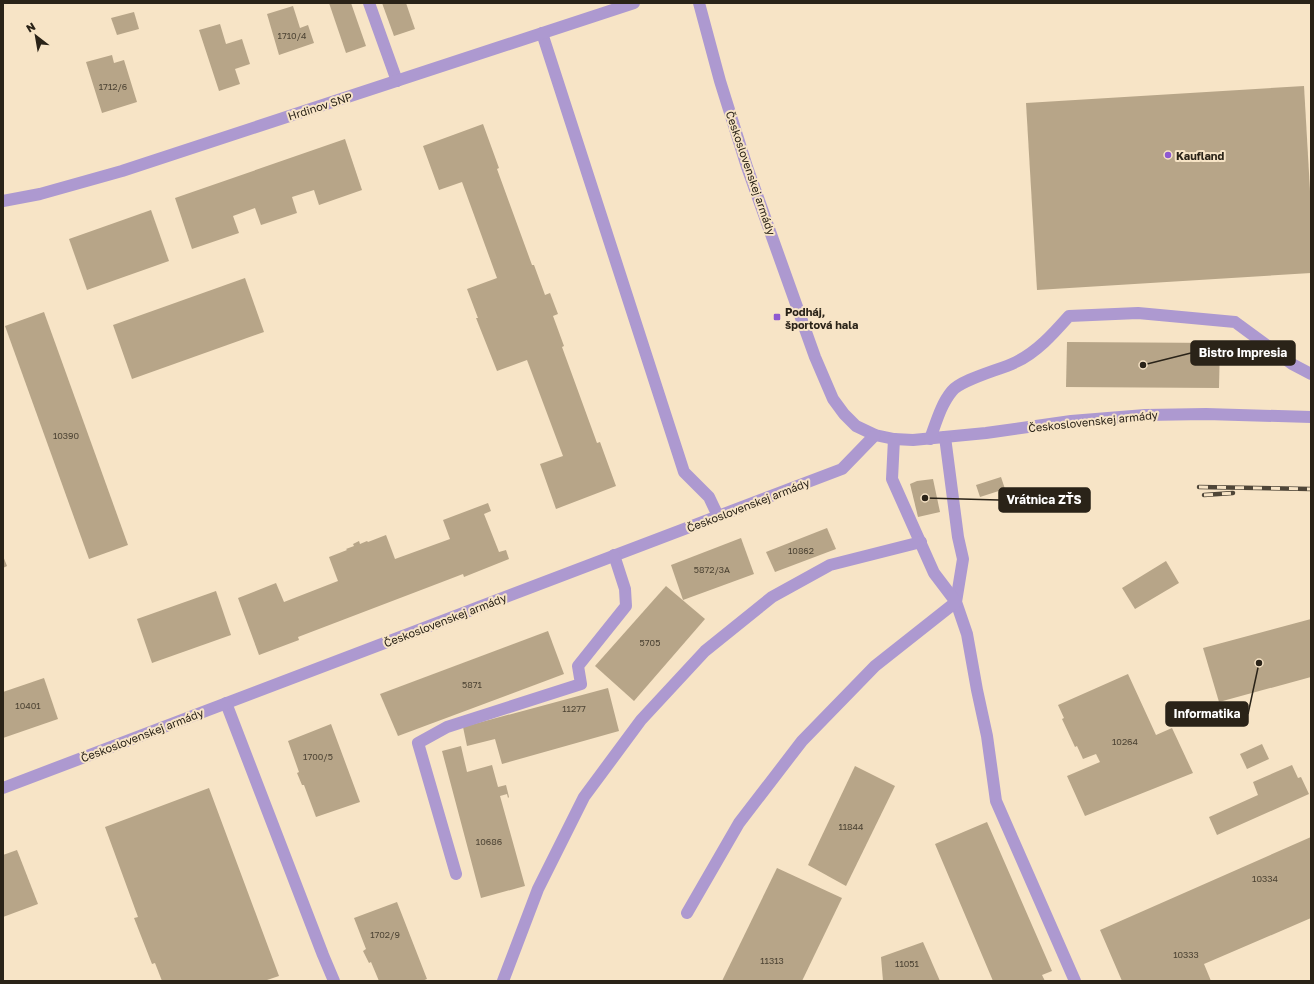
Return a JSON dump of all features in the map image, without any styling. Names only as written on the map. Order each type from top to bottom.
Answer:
[{"type":"street","points":[[369,3],[397,81]]},
{"type":"street","name":"Hrdinov SNP","points":[[3,201],[40,194],[122,171],[634,3]]},
{"type":"street","name":"Československej armády","points":[[699,3],[720,81],[747,167],[824,382],[833,399],[844,414],[856,426],[876,435],[894,439],[913,440],[986,433],[1071,421],[1145,415],[1206,414],[1311,417]]},
{"type":"street","points":[[542,33],[684,472],[709,497],[718,516]]},
{"type":"street","points":[[930,439],[942,408],[952,390],[964,383],[1017,362],[1042,345],[1069,316],[1138,313],[1235,322],[1292,364],[1311,374]]},
{"type":"street","name":"Československej armády","points":[[3,788],[842,469],[876,435]]},
{"type":"street","points":[[687,913],[739,823],[802,741],[875,666],[956,602],[963,559],[958,537],[945,437]]},
{"type":"street","points":[[894,439],[892,479],[934,573],[956,602],[967,634],[987,736],[996,801],[1075,981]]},
{"type":"street","points":[[503,981],[538,889],[584,797],[641,720],[705,651],[772,597],[830,565],[921,542]]},
{"type":"street","points":[[456,874],[418,743],[447,727],[581,684],[578,666],[626,606],[625,589],[614,556]]},
{"type":"street","points":[[226,703],[334,981]]},
{"type":"building","points":[[329,3],[351,3],[366,46],[346,53]]},
{"type":"building","points":[[382,3],[406,3],[415,29],[394,36]]},
{"type":"building","points":[[293,6],[300,28],[308,25],[314,43],[279,55],[267,14]]},
{"type":"building","points":[[134,12],[139,29],[117,35],[111,18]]},
{"type":"building","points":[[220,24],[226,44],[242,39],[250,64],[235,69],[240,84],[219,91],[199,30]]},
{"type":"building","points":[[112,55],[114,63],[124,60],[137,102],[102,113],[86,62]]},
{"type":"building","name":"Kaufland","points":[[1304,86],[1311,208],[1311,273],[1037,290],[1026,103]]},
{"type":"building","points":[[483,124],[499,168],[497,169],[532,265],[534,265],[545,295],[550,293],[558,314],[553,316],[564,346],[562,347],[597,443],[600,442],[616,486],[556,509],[540,464],[563,456],[527,360],[497,371],[476,318],[478,318],[467,289],[497,278],[462,182],[439,190],[423,146]]},
{"type":"building","points":[[345,139],[362,190],[319,205],[314,190],[292,197],[297,213],[261,225],[255,208],[233,216],[239,233],[192,249],[175,198]]},
{"type":"building","points":[[151,210],[169,261],[87,290],[69,239]]},
{"type":"building","points":[[245,278],[264,332],[132,379],[113,325]]},
{"type":"building","points":[[44,312],[128,545],[89,559],[5,326]]},
{"type":"building","points":[[1067,342],[1220,343],[1219,388],[1066,387]]},
{"type":"building","points":[[1001,477],[1005,489],[980,497],[976,485]]},
{"type":"building","points":[[933,479],[940,512],[918,517],[910,484],[917,481]]},
{"type":"building","points":[[488,503],[491,511],[484,514],[499,552],[506,550],[509,559],[464,577],[463,574],[298,637],[299,640],[259,655],[238,598],[276,583],[284,602],[338,581],[329,557],[347,550],[346,549],[354,546],[353,544],[359,541],[360,544],[386,535],[395,559],[450,539],[443,520]]},
{"type":"building","points":[[827,528],[836,549],[775,572],[766,552]]},
{"type":"building","points":[[741,538],[754,574],[683,600],[671,565]]},
{"type":"building","points":[[3,556],[7,566],[3,568]]},
{"type":"building","points":[[1166,561],[1179,583],[1135,609],[1122,588]]},
{"type":"building","points":[[666,586],[705,619],[634,701],[595,666]]},
{"type":"building","points":[[216,591],[231,635],[152,663],[137,619]]},
{"type":"building","points":[[1311,619],[1311,677],[1219,702],[1203,648]]},
{"type":"building","points":[[548,631],[564,674],[398,736],[380,694]]},
{"type":"building","points":[[1128,674],[1156,735],[1172,728],[1193,773],[1085,816],[1067,776],[1100,762],[1096,754],[1083,759],[1077,746],[1075,747],[1062,719],[1064,718],[1058,705]]},
{"type":"building","points":[[44,678],[58,719],[3,738],[3,692]]},
{"type":"building","points":[[608,688],[619,731],[502,764],[495,739],[467,746],[463,727]]},
{"type":"building","points":[[331,724],[360,802],[316,817],[304,785],[302,785],[297,773],[299,772],[288,741]]},
{"type":"building","points":[[1262,744],[1269,759],[1247,769],[1240,754]]},
{"type":"building","points":[[461,746],[467,772],[492,765],[498,787],[506,785],[509,797],[508,798],[507,794],[500,796],[525,886],[481,898],[442,751]]},
{"type":"building","points":[[1292,765],[1298,778],[1301,777],[1309,794],[1217,835],[1209,817],[1258,795],[1253,782]]},
{"type":"building","points":[[855,766],[895,786],[846,886],[808,865]]},
{"type":"building","points":[[209,788],[279,976],[264,981],[162,981],[155,963],[152,964],[134,918],[138,917],[105,827]]},
{"type":"building","points":[[987,822],[1052,971],[1042,975],[1045,981],[993,981],[935,844]]},
{"type":"building","points":[[1311,837],[1311,918],[1204,964],[1211,981],[1122,981],[1100,930]]},
{"type":"building","points":[[17,850],[38,904],[3,917],[3,855]]},
{"type":"building","points":[[777,868],[842,898],[802,981],[722,981]]},
{"type":"building","points":[[397,902],[427,979],[422,981],[379,981],[371,962],[369,963],[363,951],[366,949],[354,918]]},
{"type":"building","points":[[923,942],[940,981],[883,981],[881,957]]},
{"type":"railway","points":[[1199,487],[1311,489]]},
{"type":"railway","points":[[1204,495],[1233,493]]},
{"type":"place","name":"Kaufland","points":[[1168,155]]},
{"type":"place","name":"Podháj, športová hala","points":[[777,317]]},
{"type":"place","name":"Bistro Impresia","points":[[1143,365]]},
{"type":"place","name":"Vrátnica ZŤS","points":[[925,498]]},
{"type":"place","name":"Informatika","points":[[1259,663]]}]
